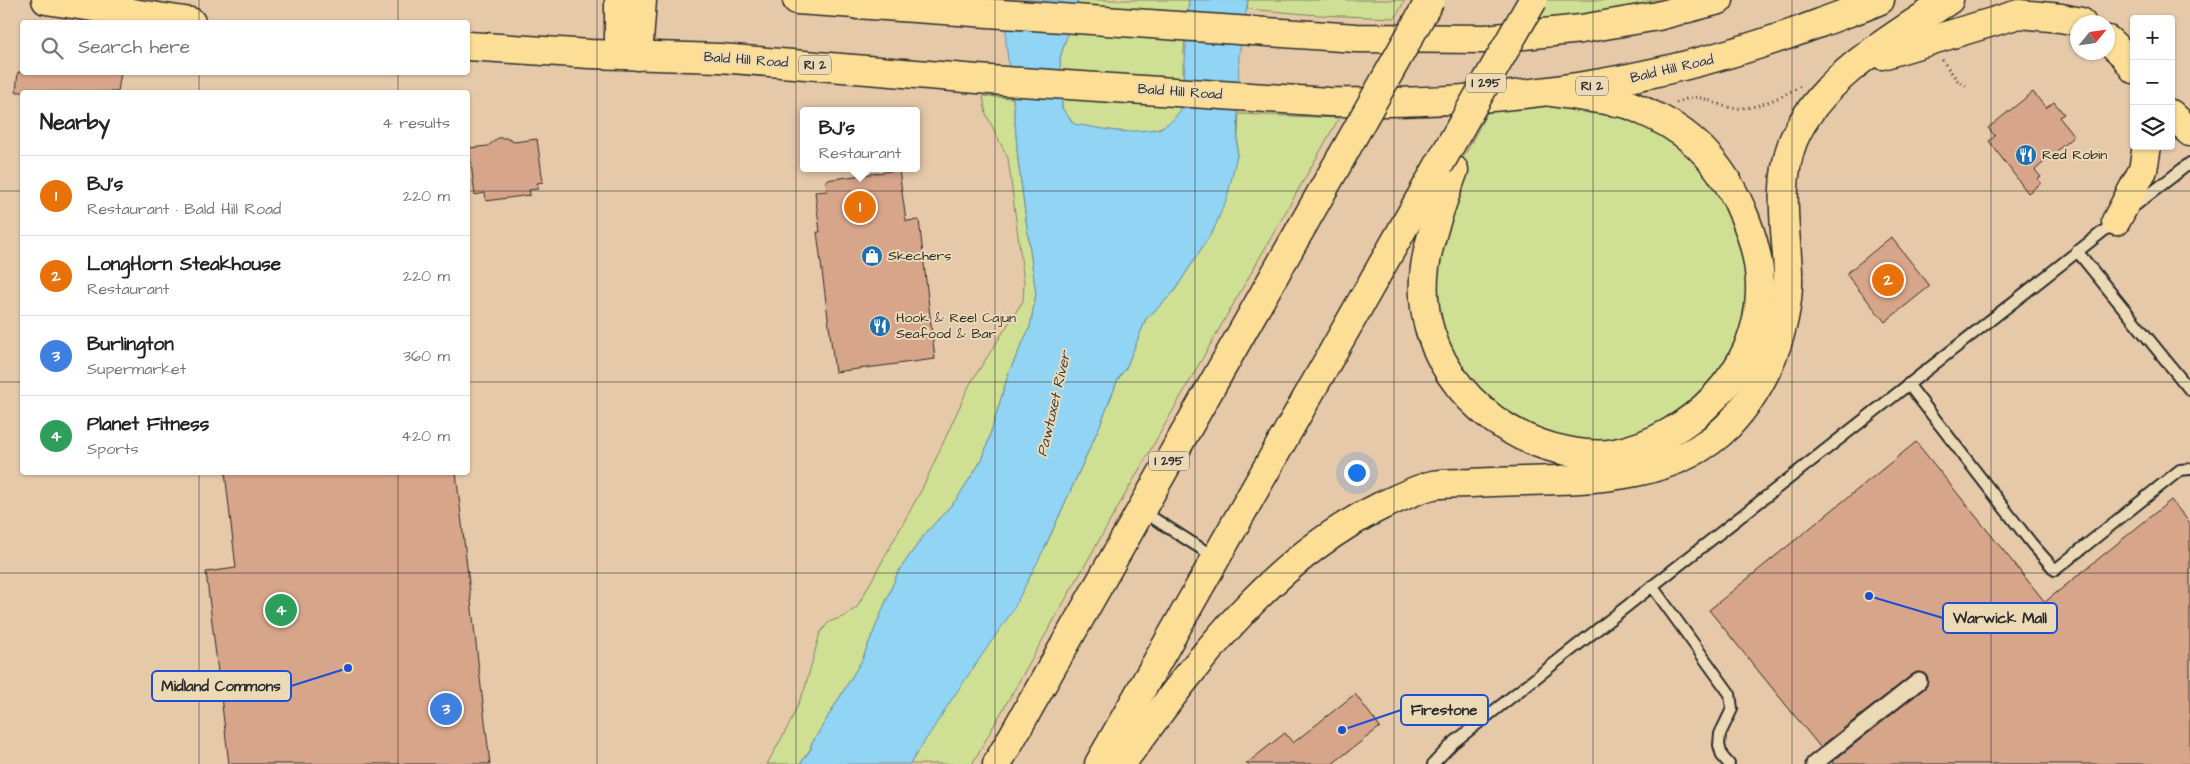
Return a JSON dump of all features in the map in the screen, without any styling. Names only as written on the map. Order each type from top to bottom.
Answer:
[{"type":"main road","points":[[46,0],[178,20]]},
{"type":"main road","points":[[619,0],[628,55]]},
{"type":"main road","points":[[628,55],[642,0]]},
{"type":"main road","points":[[797,0],[850,2],[1163,26],[1356,38],[1486,39],[1581,29],[1658,16],[1719,0]]},
{"type":"main road","name":"I 295","points":[[997,764],[1430,0]]},
{"type":"main road","name":"I 295","points":[[1099,764],[1216,558],[1447,168],[1533,0]]},
{"type":"main road","points":[[1540,0],[1447,168],[1439,213],[1425,268],[1425,298],[1429,328],[1440,356],[1455,382],[1474,405],[1498,424],[1523,438],[1552,448],[1582,454],[1614,454],[1642,446],[1670,434],[1694,417],[1720,391],[1744,359],[1756,324],[1760,293],[1757,259],[1749,228],[1737,199],[1722,171],[1703,149],[1680,130],[1630,105],[1551,92]]},
{"type":"main road","name":"Bald Hill Road","points":[[470,46],[628,55],[730,58],[990,80],[1384,103],[1551,92],[1633,78],[1740,52],[1880,0]]},
{"type":"main road","points":[[1121,764],[1210,647],[1284,569],[1323,539],[1364,515],[1396,499],[1432,485],[1617,477],[1654,469],[1681,458],[1705,445],[1726,427],[1757,388],[1769,366],[1779,334],[1787,293],[1784,180],[1794,141],[1814,105],[1833,85],[1878,47],[1949,0]]},
{"type":"main road","points":[[1858,64],[1890,52],[2019,14],[2070,20]]},
{"type":"main road","points":[[2175,118],[2190,132]]},
{"type":"main road","points":[[2116,221],[2143,170],[2146,150]]},
{"type":"street","points":[[1814,764],[1919,681]]},
{"type":"lane","points":[[1433,764],[1453,743],[2190,163]]},
{"type":"lane","points":[[2077,251],[2190,390]]},
{"type":"lane","points":[[1908,384],[2032,544],[2055,570],[2180,470],[2190,469]]},
{"type":"lane","points":[[1141,510],[1216,558]]},
{"type":"lane","points":[[1652,586],[1730,694],[1732,709],[1720,734],[1719,745],[1722,756],[1729,764]]},
{"type":"path","points":[[1675,104],[1693,98],[1704,98],[1728,107],[1742,108],[1782,97],[1806,82]]},
{"type":"green space","points":[[1078,0],[1189,0],[1183,60],[1183,103],[1175,119],[1164,126],[1134,132],[1073,124],[1062,108],[1060,58]]},
{"type":"green space","points":[[1248,0],[1405,0],[1395,18],[1318,15],[1247,9]]},
{"type":"green space","points":[[1540,0],[1686,0],[1535,34]]},
{"type":"green space","points":[[1564,91],[1701,149],[1763,290],[1720,394],[1623,452],[1500,424],[1430,327],[1441,214],[1454,175],[1489,109]]},
{"type":"green space","points":[[983,96],[1013,98],[1018,160],[1036,294],[1030,327],[1009,372],[983,458],[956,500],[924,535],[898,572],[862,660],[811,745],[811,748],[800,764],[767,764],[790,723],[805,688],[820,633],[829,622],[845,616],[857,607],[922,489],[970,384],[1023,301],[1024,282],[1008,158],[986,114]]},
{"type":"green space","points":[[1239,114],[1339,118],[972,764],[910,764],[1046,545],[1101,423],[1118,379],[1126,368],[1146,319],[1173,293],[1214,229],[1237,155]]},
{"type":"water","name":"Pawtuxet River","points":[[1006,0],[1078,0],[1060,58],[1062,108],[1074,124],[1122,132],[1159,129],[1173,120],[1182,108],[1189,0],[1248,0],[1239,55],[1237,155],[1227,198],[1214,229],[1173,293],[1146,319],[1126,368],[1118,379],[1101,423],[1046,545],[1013,610],[910,764],[800,764],[811,749],[811,745],[862,660],[898,572],[924,535],[956,500],[983,458],[1009,372],[1030,327],[1036,294],[1018,160],[1006,44]]},
{"type":"building","points":[[18,72],[20,72],[20,75],[121,75],[118,90],[20,90],[20,92],[16,92]]},
{"type":"building","name":"Red Robin","points":[[2033,92],[2046,108],[2054,102],[2064,114],[2059,117],[2074,136],[2035,170],[2041,177],[2037,179],[2041,183],[2028,193],[1989,141],[1995,136],[1988,128]]},
{"type":"building","points":[[498,138],[506,138],[514,142],[537,139],[543,182],[537,183],[538,189],[529,190],[530,195],[486,201],[485,193],[475,195],[470,148],[488,146]]},
{"type":"building","points":[[884,172],[899,172],[906,221],[919,220],[935,359],[835,372],[817,232],[820,232],[815,192],[827,191],[826,180]]},
{"type":"building","points":[[1891,237],[1930,286],[1885,322],[1846,274]]},
{"type":"building","points":[[1916,442],[2045,602],[2171,500],[2190,523],[2190,764],[1833,764],[1832,762],[1925,688],[1928,680],[1926,675],[1918,672],[1913,674],[1820,747],[1709,610]]},
{"type":"building","points":[[225,475],[456,475],[490,764],[229,764],[206,572],[236,568]]},
{"type":"building","points":[[1355,694],[1380,727],[1332,764],[1246,764],[1285,733],[1293,743]]},
{"type":"place","name":"Red Robin","points":[[2026,155]]},
{"type":"place","name":"BJ's","points":[[860,207]]},
{"type":"place","name":"Skechers","points":[[872,256]]},
{"type":"place","name":"LongHorn Steakhouse","points":[[1888,280]]},
{"type":"place","name":"Hook & Reel Cajun Seafood & Bar","points":[[880,326]]},
{"type":"place","name":"Warwick Mall","points":[[1869,596]]},
{"type":"place","name":"Planet Fitness","points":[[281,610]]},
{"type":"place","name":"Midland Commons","points":[[348,668]]},
{"type":"place","name":"Burlington","points":[[446,709]]},
{"type":"place","name":"Firestone","points":[[1342,730]]}]
